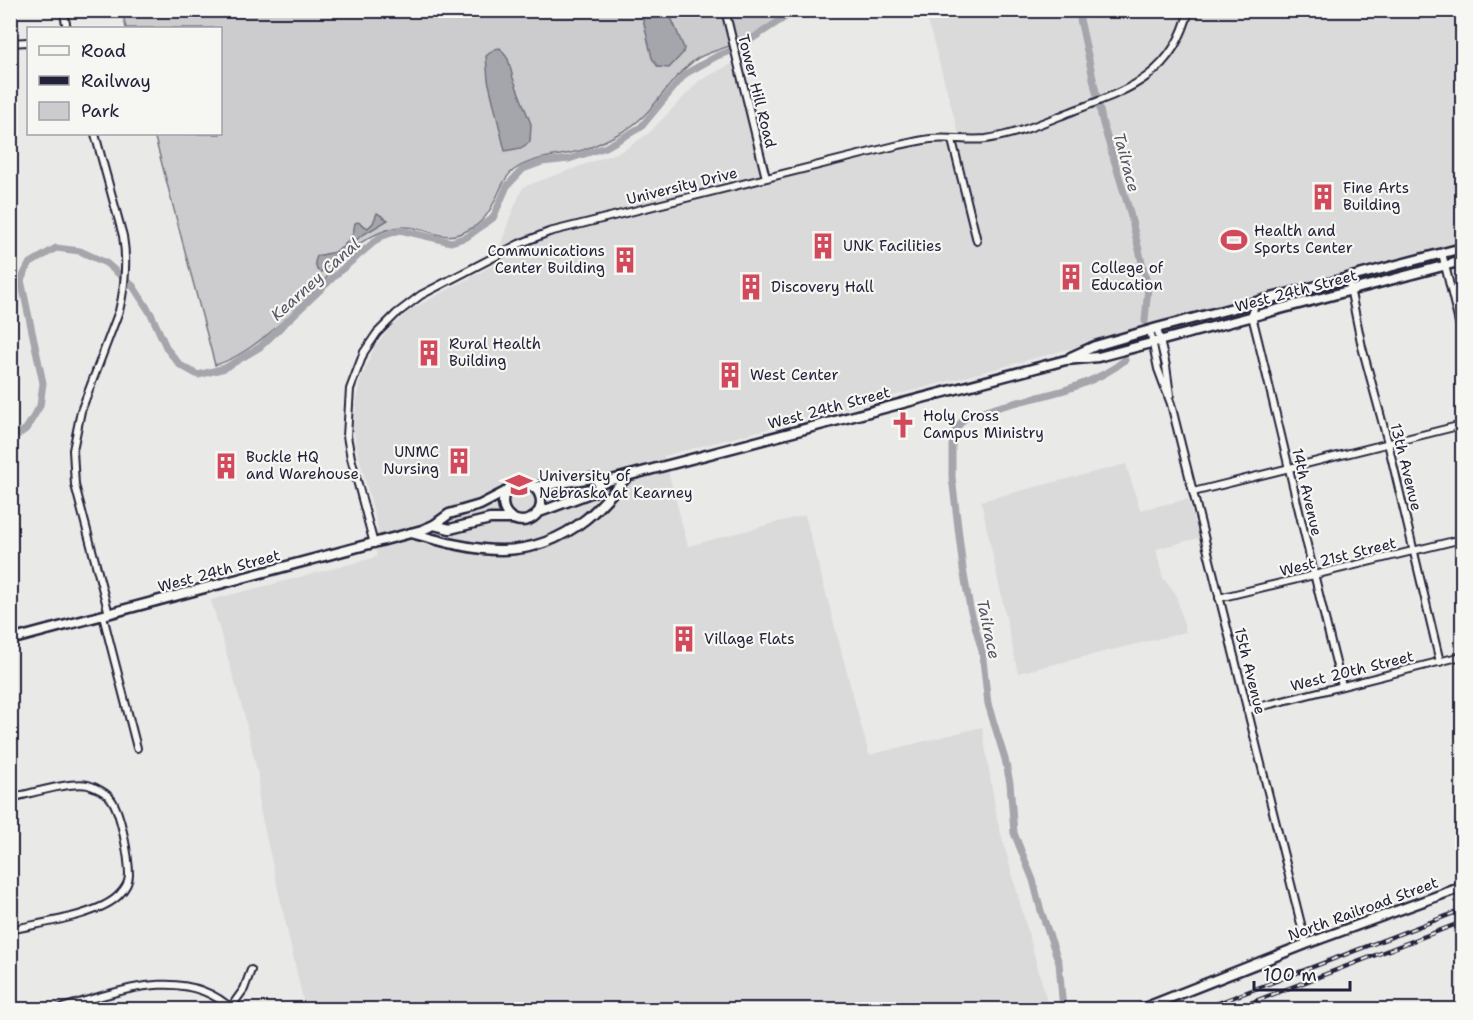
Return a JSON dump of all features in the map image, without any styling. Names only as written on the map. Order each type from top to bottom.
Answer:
[{"type":"main road","name":"West 24th Street","points":[[1066,360],[1095,346],[1154,329],[1462,248]]},
{"type":"main road","name":"West 24th Street","points":[[533,487],[593,478],[600,483],[629,476],[1066,360],[1098,357],[1462,261]]},
{"type":"main road","points":[[410,533],[481,550],[510,550],[532,546],[566,533],[578,525],[629,476]]},
{"type":"main road","points":[[520,483],[533,487],[540,497],[540,508],[537,513],[526,520],[514,519],[504,507],[503,501],[507,491],[520,483]]},
{"type":"main road","name":"West 24th Street","points":[[537,513],[596,491],[600,483]]},
{"type":"main road","name":"West 24th Street","points":[[10,640],[374,544],[434,525],[449,514],[480,505],[507,491]]},
{"type":"main road","name":"West 24th Street","points":[[434,525],[450,529],[490,519],[514,519]]},
{"type":"main road","name":"North Railroad Street","points":[[1139,1010],[1306,944],[1462,887]]},
{"type":"street","points":[[63,10],[67,27]]},
{"type":"street","name":"Tower Hill Road","points":[[725,10],[766,178]]},
{"type":"street","name":"University Drive","points":[[374,544],[349,447],[348,401],[355,372],[364,352],[377,333],[396,314],[422,295],[519,244],[549,232],[899,145],[930,139],[986,139],[1009,134],[1108,98],[1138,84],[1164,61],[1177,44],[1189,10]]},
{"type":"street","points":[[10,43],[27,42]]},
{"type":"street","points":[[95,135],[123,236],[123,292],[119,311],[81,411],[73,450],[75,485],[137,748]]},
{"type":"street","points":[[952,140],[977,241]]},
{"type":"street","points":[[1442,253],[1460,312],[1462,335]]},
{"type":"street","name":"13th Avenue","points":[[1348,278],[1349,291],[1440,662]]},
{"type":"street","name":"14th Avenue","points":[[1255,303],[1252,316],[1290,468],[1313,575],[1342,686]]},
{"type":"street","name":"15th Avenue","points":[[1154,329],[1162,383],[1171,404],[1306,944]]},
{"type":"street","points":[[1193,492],[1462,425]]},
{"type":"street","name":"West 21st Street","points":[[1220,598],[1462,539]]},
{"type":"street","name":"West 20th Street","points":[[1247,710],[1462,656]]},
{"type":"street","points":[[10,798],[76,784],[87,785],[110,796],[117,808],[122,828],[129,876],[119,896],[103,908],[10,930]]},
{"type":"street","points":[[55,1010],[79,1006],[146,985],[174,984],[201,990],[232,1008],[244,989],[251,970]]},
{"type":"shaded area","points":[[641,11],[667,11],[670,15],[684,48],[683,53],[669,68],[658,67],[652,58]]},
{"type":"shaded area","name":"University of Nebraska at Kearney","points":[[925,11],[1462,11],[1462,242],[664,456],[688,546],[805,515],[869,755],[982,727],[997,819],[1049,1009],[305,1009],[259,805],[258,775],[244,714],[211,600],[377,557],[374,544],[378,528],[356,446],[353,426],[359,384],[374,348],[388,330],[410,310],[494,265],[523,187],[624,150],[649,133],[699,81],[735,62],[764,183],[912,147],[961,142]]},
{"type":"shaded area","points":[[500,48],[508,59],[531,124],[530,142],[521,148],[505,151],[488,80],[486,56]]},
{"type":"shaded area","points":[[377,213],[388,220],[361,236],[321,272],[317,270],[315,262],[317,256],[335,252],[343,247],[353,234],[355,223],[358,222],[368,228]]},
{"type":"shaded area","points":[[1126,464],[1140,510],[1188,499],[1199,538],[1156,549],[1163,578],[1176,595],[1186,632],[1018,673],[981,501]]},
{"type":"green space","points":[[122,11],[790,11],[747,39],[698,58],[677,76],[642,117],[620,133],[583,150],[539,159],[514,170],[508,175],[487,215],[472,228],[452,236],[443,236],[412,227],[402,227],[390,229],[361,243],[351,250],[312,294],[273,330],[243,352],[215,365],[154,135],[222,135],[222,27],[126,27]]},
{"type":"waterway","name":"Kearney Canal","points":[[10,440],[26,429],[40,406],[43,383],[21,280],[29,264],[56,248],[80,251],[106,263],[133,286],[151,314],[167,349],[180,365],[198,375],[225,368],[260,347],[340,271],[380,237],[400,230],[451,242],[467,237],[493,218],[507,186],[523,169],[542,162],[569,159],[606,147],[641,127],[685,74],[717,56],[738,48],[796,10]]},
{"type":"waterway","name":"Tailrace","points":[[1078,10],[1103,124],[1129,209],[1148,287],[1145,321]]},
{"type":"waterway","name":"Tailrace","points":[[1063,1010],[1059,963],[1033,880],[1014,833],[1010,783],[988,704],[982,651],[970,608],[963,569],[952,477],[952,446],[955,430],[964,419],[970,416],[1071,388],[1108,372],[1125,360]]},
{"type":"railway","points":[[1200,1010],[1462,910]]},
{"type":"railway","points":[[1232,1010],[1462,922]]},
{"type":"place","name":"Fine Arts Building","points":[[1323,197]]},
{"type":"place","name":"Health and Sports Center","points":[[1234,240]]},
{"type":"place","name":"UNK Facilities","points":[[823,246]]},
{"type":"place","name":"Communications Center Building","points":[[625,260]]},
{"type":"place","name":"College of Education","points":[[1071,277]]},
{"type":"place","name":"Discovery Hall","points":[[751,287]]},
{"type":"place","name":"Rural Health Building","points":[[429,353]]},
{"type":"place","name":"West Center","points":[[730,375]]},
{"type":"place","name":"Holy Cross Campus Ministry","points":[[903,425]]},
{"type":"place","name":"UNMC Nursing","points":[[459,461]]},
{"type":"place","name":"Buckle HQ and Warehouse","points":[[226,466]]},
{"type":"place","name":"University of Nebraska at Kearney","points":[[519,485]]},
{"type":"place","name":"Village Flats","points":[[684,639]]}]
